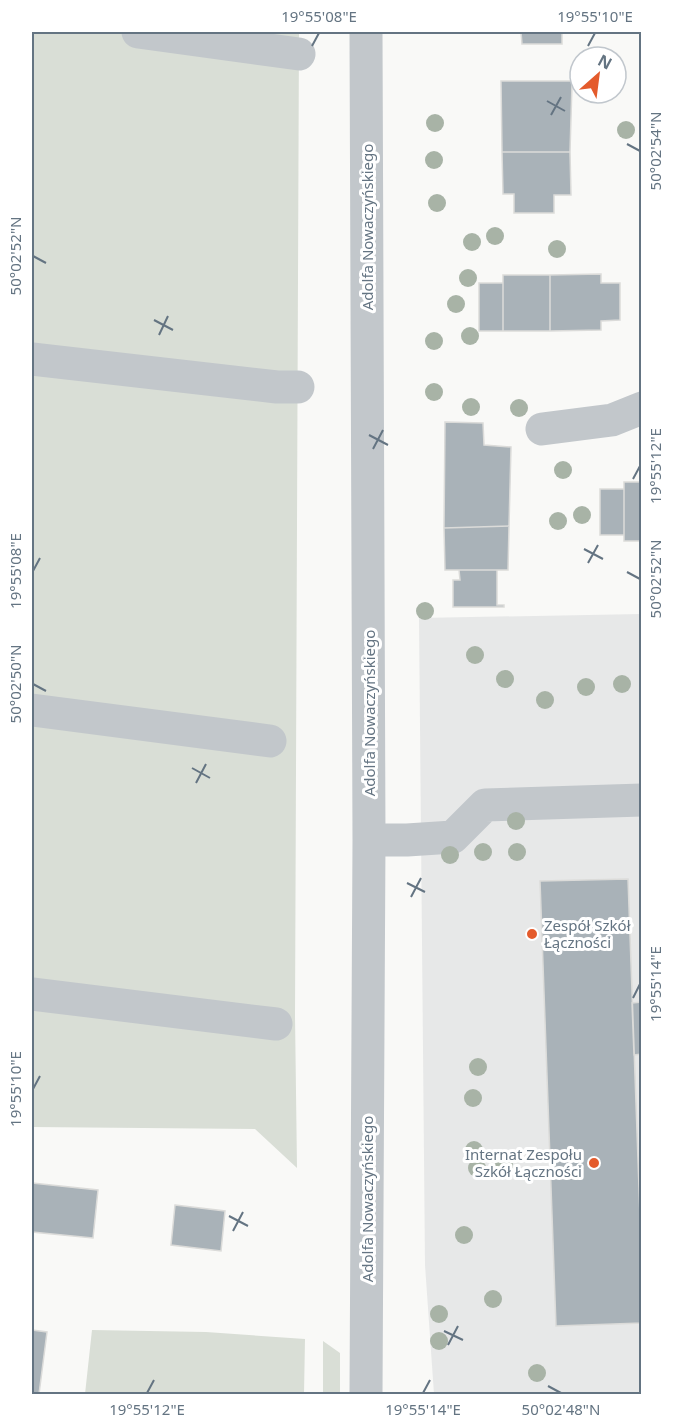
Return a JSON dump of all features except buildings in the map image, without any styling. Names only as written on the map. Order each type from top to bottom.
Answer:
[{"type":"street","points":[[138,32],[299,54]]},
{"type":"street","name":"Adolfa Nowaczyńskiego","points":[[366,32],[369,840],[366,1395]]},
{"type":"street","points":[[32,358],[277,387],[298,387]]},
{"type":"street","points":[[542,429],[612,420],[642,408]]},
{"type":"street","points":[[32,710],[270,741]]},
{"type":"street","points":[[369,840],[453,837],[485,805],[642,800]]},
{"type":"street","points":[[32,994],[276,1024]]},
{"type":"shaded area","points":[[32,32],[299,32],[295,1016],[297,1168],[255,1129],[32,1127]]},
{"type":"shaded area","name":"Zespół Szkół Łączności","points":[[641,614],[641,1394],[434,1394],[425,1265],[419,618]]},
{"type":"shaded area","points":[[92,1330],[206,1332],[305,1339],[304,1394],[85,1394]]},
{"type":"shaded area","points":[[323,1341],[340,1353],[340,1394],[323,1394]]},
{"type":"place","name":"Zespół Szkół Łączności","points":[[532,934]]},
{"type":"place","name":"Internat Zespołu Szkół Łączności","points":[[594,1163]]}]
